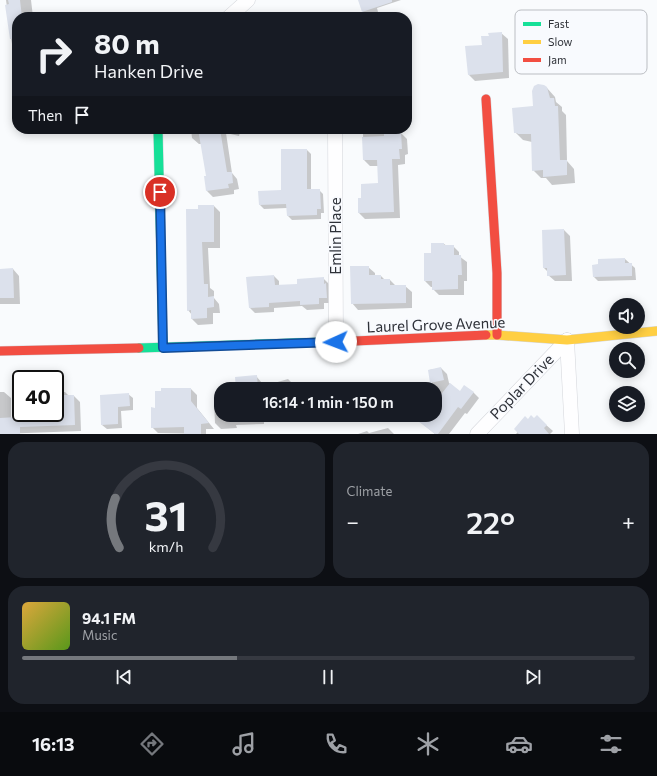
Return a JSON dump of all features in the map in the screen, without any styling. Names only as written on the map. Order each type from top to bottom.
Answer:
[{"type":"street","points":[[235,12],[248,0]]},
{"type":"street","points":[[486,99],[497,274],[497,335]]},
{"type":"street","points":[[158,134],[163,348]]},
{"type":"street","name":"Emlin Place","points":[[335,134],[336,342]]},
{"type":"street","name":"Laurel Grove Avenue","points":[[0,351],[163,348],[497,335],[567,340],[657,331]]},
{"type":"street","points":[[567,340],[572,434]]},
{"type":"street","name":"Poplar Drive","points":[[477,434],[567,340]]},
{"type":"building","points":[[8,0],[20,0],[21,12],[12,12],[12,39],[10,39],[5,5],[9,4]]},
{"type":"building","points":[[358,0],[392,0],[392,2],[362,12]]},
{"type":"building","points":[[502,32],[503,72],[468,75],[465,46],[482,45],[481,36],[489,36],[488,33]]},
{"type":"building","points":[[538,84],[547,87],[550,98],[554,98],[555,106],[558,106],[560,160],[567,160],[567,175],[543,177],[543,170],[532,171],[531,134],[514,133],[512,108],[533,106],[532,91],[534,86]]},
{"type":"building","points":[[199,134],[221,134],[227,172],[232,172],[233,183],[228,184],[229,188],[206,191],[204,176],[206,176]]},
{"type":"building","points":[[384,134],[401,134],[402,149],[399,149],[400,159],[392,159],[394,212],[358,213],[358,198],[361,198],[361,184],[378,183],[377,160],[363,160],[362,137],[384,136]]},
{"type":"building","points":[[281,149],[307,149],[307,189],[320,189],[321,209],[317,209],[317,215],[287,216],[286,204],[259,205],[258,191],[281,190]]},
{"type":"building","points":[[198,205],[214,205],[214,242],[202,242],[204,284],[208,284],[208,297],[214,296],[214,307],[207,308],[207,318],[191,319],[191,310],[187,311],[186,209],[198,209]]},
{"type":"building","points":[[564,229],[566,275],[547,276],[547,268],[543,268],[542,230]]},
{"type":"building","points":[[431,243],[454,245],[454,255],[461,255],[462,275],[458,275],[458,289],[432,290],[432,281],[424,281],[424,253],[431,253]]},
{"type":"building","points":[[625,258],[625,263],[632,263],[632,276],[593,277],[592,265],[598,264],[598,259]]},
{"type":"building","points":[[350,266],[369,266],[369,275],[381,275],[381,279],[390,279],[390,285],[406,285],[406,303],[351,304]]},
{"type":"building","points":[[13,268],[14,298],[0,298],[0,269]]},
{"type":"building","points":[[274,275],[275,285],[297,284],[297,279],[324,277],[327,298],[319,298],[319,304],[300,305],[300,301],[269,303],[269,307],[249,308],[246,277]]},
{"type":"building","points":[[441,367],[444,380],[430,382],[428,370]]},
{"type":"building","points":[[257,375],[258,382],[235,382],[235,377]]},
{"type":"building","points":[[450,383],[460,391],[464,385],[474,392],[461,409],[458,407],[438,434],[435,434],[419,422],[442,422],[442,393]]},
{"type":"building","points":[[161,388],[191,388],[191,401],[209,423],[201,424],[201,434],[184,434],[184,427],[151,428],[151,407],[155,408],[155,391],[161,391]]},
{"type":"building","points":[[129,393],[130,406],[118,407],[118,424],[101,425],[100,395]]},
{"type":"building","points":[[64,395],[74,395],[75,425],[20,427],[20,434],[0,434],[0,418],[12,417],[12,422],[64,422]]},
{"type":"building","points":[[531,415],[534,418],[537,415],[547,425],[544,428],[549,434],[519,434],[514,429],[525,416],[528,419]]},
{"type":"traffic: fast","points":[[158,134],[163,348]]},
{"type":"traffic: fast","points":[[139,348],[355,341]]},
{"type":"traffic: slow","points":[[486,335],[567,340],[657,331]]},
{"type":"traffic: jam","points":[[486,99],[497,273],[497,335]]},
{"type":"traffic: jam","points":[[355,341],[486,335]]},
{"type":"traffic: jam","points":[[0,351],[139,348]]},
{"type":"route","points":[[160,192],[163,348],[336,342]]}]
